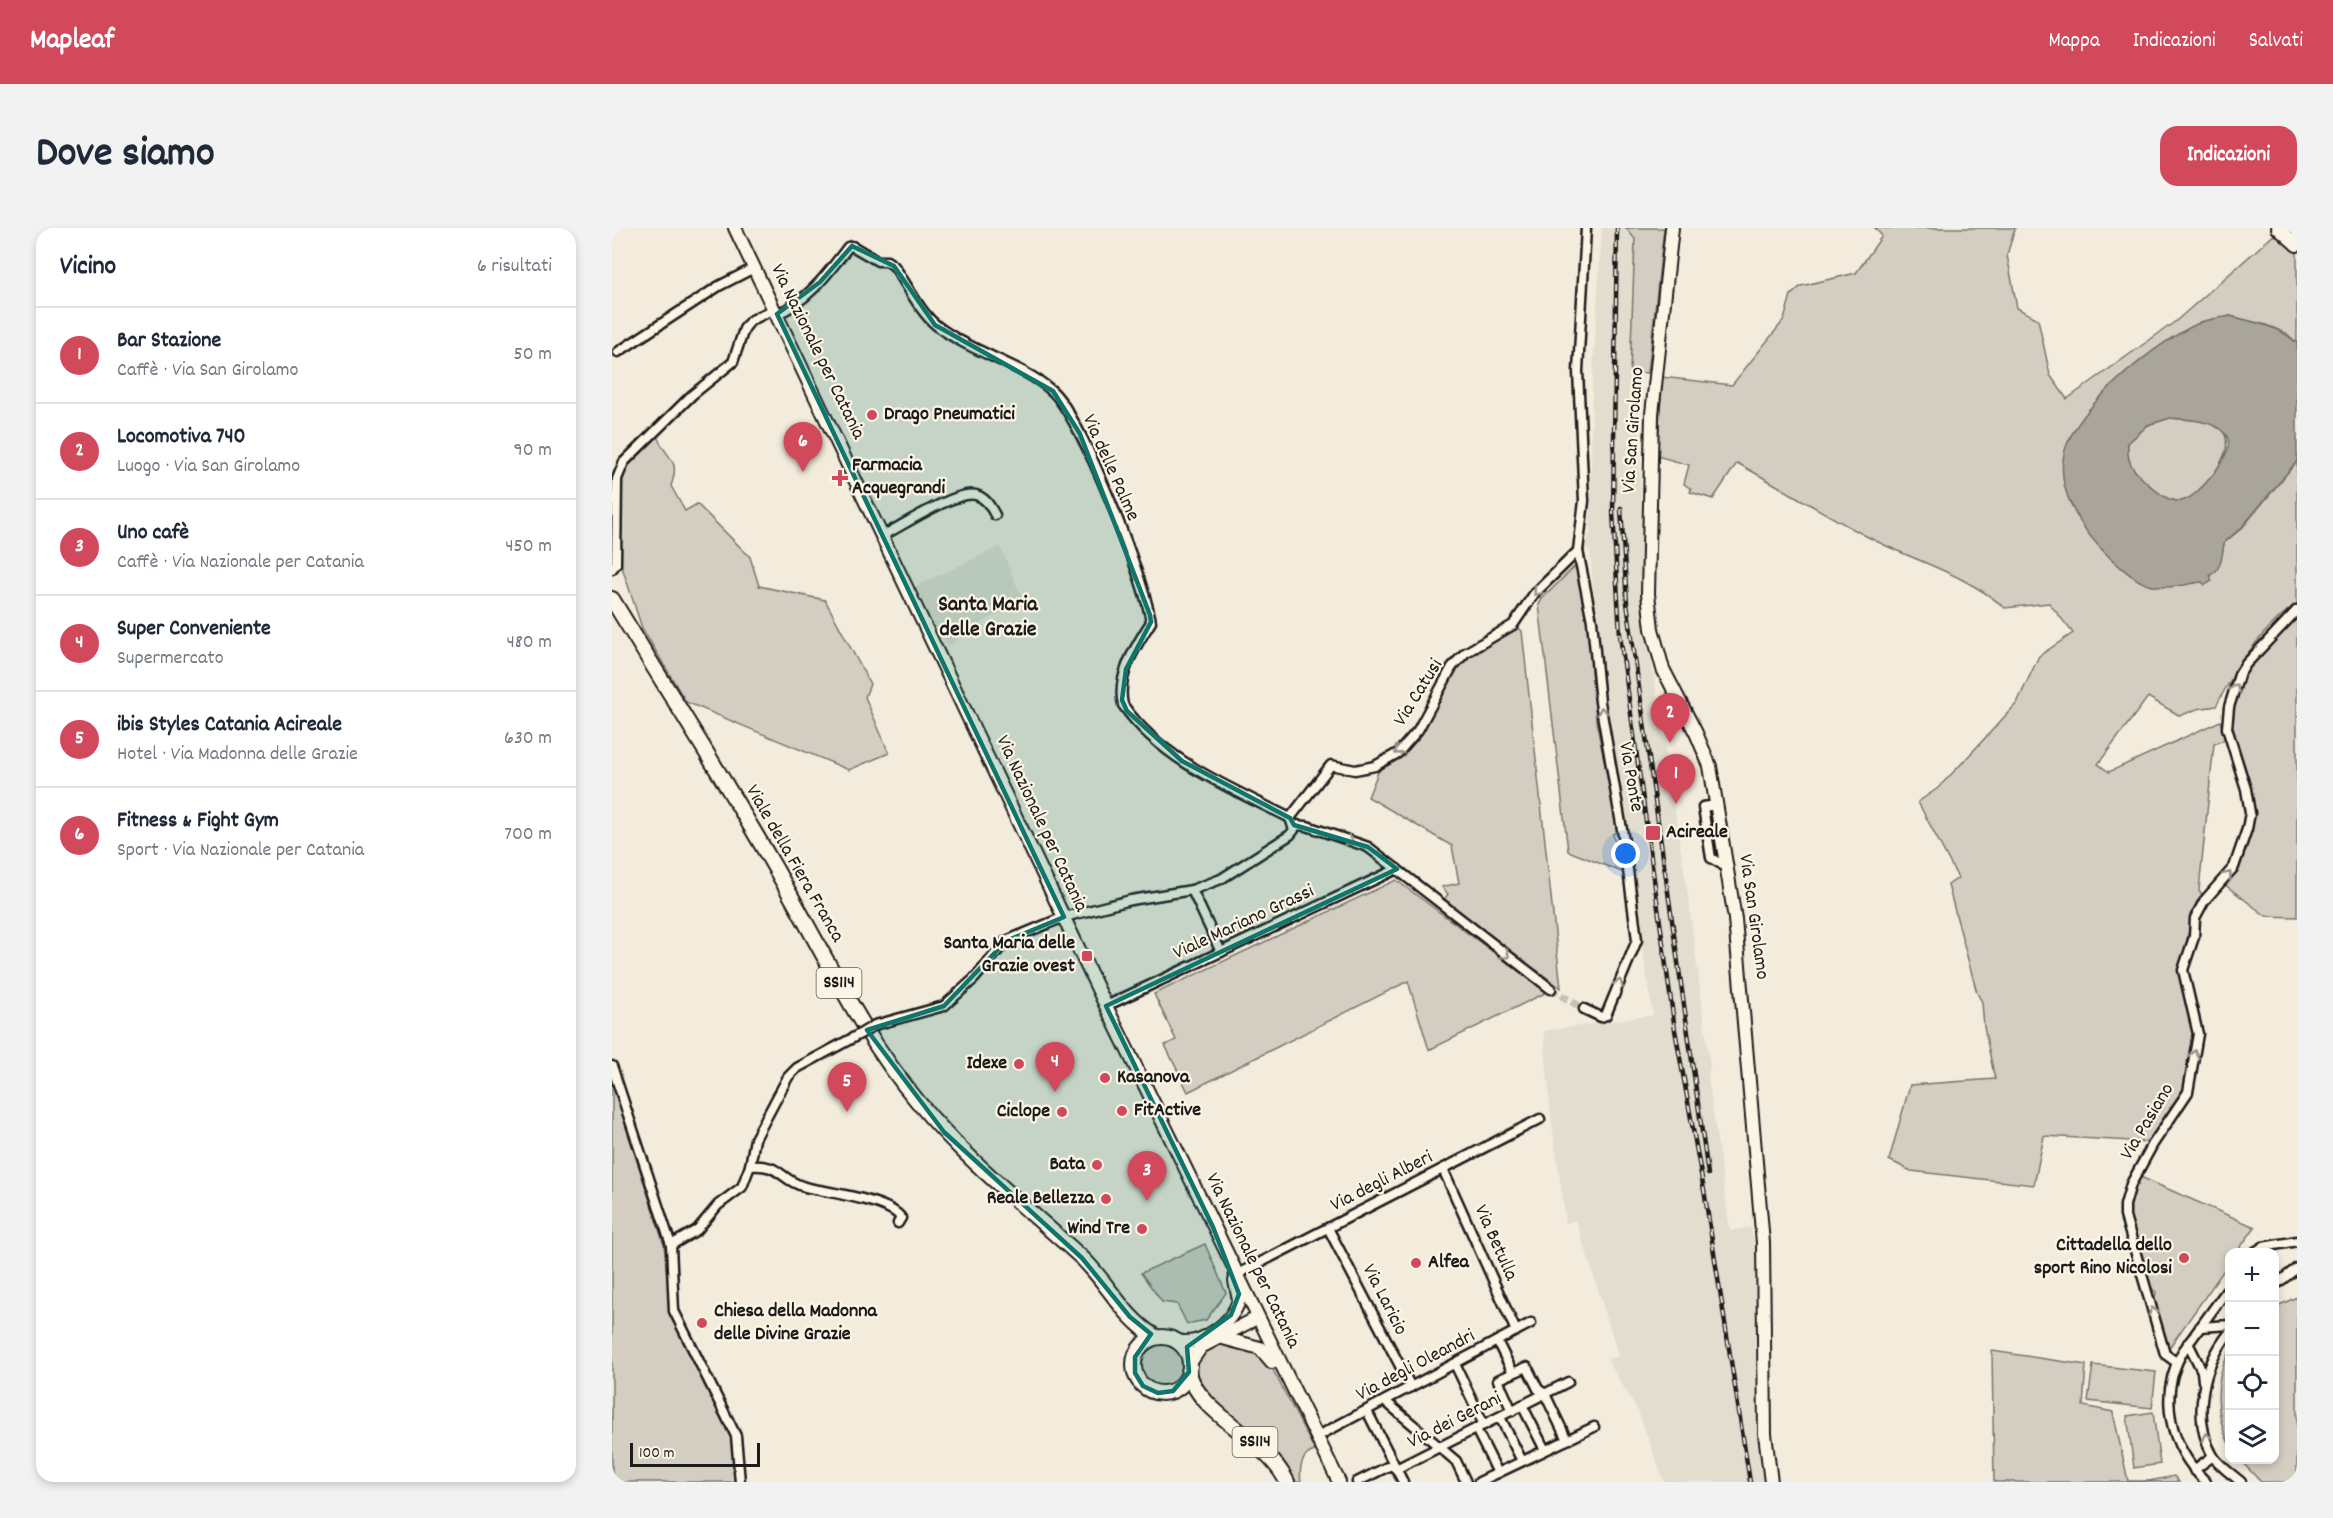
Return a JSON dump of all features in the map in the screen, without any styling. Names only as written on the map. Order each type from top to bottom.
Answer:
[{"type":"main road","name":"Viale della Fiera Franca","points":[[612,599],[741,809],[848,998],[889,1064],[944,1132],[975,1165],[1082,1258],[1130,1317]]},
{"type":"main road","points":[[1130,1317],[1156,1337]]},
{"type":"main road","points":[[1130,1317],[1136,1330],[1138,1350],[1135,1357],[1135,1373],[1143,1386],[1158,1393],[1173,1391],[1192,1395],[1214,1408]]},
{"type":"main road","points":[[1138,1350],[1156,1337],[1168,1337],[1178,1341],[1184,1347],[1196,1390],[1214,1408]]},
{"type":"main road","points":[[1173,1391],[1180,1386],[1190,1367]]},
{"type":"main road","name":"SS114","points":[[1214,1408],[1263,1448],[1287,1482]]},
{"type":"street","name":"Via Nazionale per Catania","points":[[735,228],[1106,1006],[1315,1436]]},
{"type":"street","points":[[1578,551],[1584,501],[1578,371],[1586,228]]},
{"type":"street","name":"Via San Girolamo","points":[[1672,228],[1652,414],[1648,594],[1656,647],[1663,669],[1704,749],[1717,805],[1741,960],[1763,1243],[1765,1434],[1771,1482]]},
{"type":"street","points":[[2278,228],[2297,245]]},
{"type":"street","name":"Via delle Palme","points":[[776,311],[801,299],[820,282],[848,247],[852,246],[878,261],[887,261],[894,266],[935,325],[976,351],[1053,392],[1080,434],[1101,479],[1140,580],[1150,615],[1151,622],[1133,649],[1126,669],[1123,705],[1151,738],[1182,761],[1292,822]]},
{"type":"street","points":[[618,352],[719,286],[754,268]]},
{"type":"street","points":[[612,569],[616,564],[617,478],[624,462],[692,395],[733,362],[744,329],[750,321],[776,311]]},
{"type":"street","points":[[882,536],[968,494],[982,498],[994,515]]},
{"type":"street","name":"Via Catusi","points":[[671,1245],[698,1230],[718,1205],[742,1187],[750,1166],[754,1139],[788,1077],[797,1068],[875,1025],[944,1006],[974,980],[1006,941],[1064,917],[1131,900],[1192,890],[1221,879],[1290,835],[1292,822],[1331,765],[1355,770],[1375,766],[1398,753],[1418,730],[1452,668],[1465,653],[1513,625],[1534,594],[1578,551]]},
{"type":"street","name":"Via Ponte","points":[[1578,551],[1592,621],[1600,702],[1625,847],[1637,940],[1606,1015],[1601,1017],[1584,1009]]},
{"type":"street","name":"Via Pasiano","points":[[2176,1362],[2165,1354],[2125,1216],[2125,1205],[2131,1184],[2153,1144],[2188,1092],[2198,1034],[2184,970],[2194,937],[2195,918],[2204,901],[2234,867],[2250,813],[2246,789],[2227,728],[2229,707],[2239,675],[2246,664],[2297,610]]},
{"type":"street","points":[[1717,805],[1703,807],[1711,858],[1728,868]]},
{"type":"street","points":[[1292,822],[1368,847],[1551,989]]},
{"type":"street","name":"Viale Mariano Grassi","points":[[1106,1006],[1397,869]]},
{"type":"street","points":[[1192,890],[1221,952]]},
{"type":"street","points":[[612,1066],[671,1245],[674,1311],[736,1436],[740,1482]]},
{"type":"street","name":"Via degli Alberi","points":[[1236,1275],[1540,1119]]},
{"type":"street","points":[[750,1166],[767,1165],[802,1186],[846,1194],[894,1211],[901,1218],[898,1223]]},
{"type":"street","name":"Via Betulla","points":[[1443,1169],[1516,1331]]},
{"type":"street","name":"Via Laricio","points":[[1328,1228],[1411,1387]]},
{"type":"street","points":[[2261,1248],[2297,1241]]},
{"type":"street","points":[[2279,1282],[2297,1268]]},
{"type":"street","points":[[1190,1367],[1201,1347],[1219,1332],[1238,1306],[1236,1275]]},
{"type":"street","points":[[2206,1482],[2184,1456],[2170,1422],[2170,1389],[2176,1362],[2225,1292]]},
{"type":"street","points":[[1178,1341],[1195,1343],[1247,1316],[1257,1318]]},
{"type":"street","name":"Via degli Oleandri","points":[[1315,1436],[1367,1411],[1532,1323]]},
{"type":"street","points":[[2200,1326],[2225,1325]]},
{"type":"street","points":[[1219,1332],[1264,1350],[1304,1421],[1315,1436],[1339,1482]]},
{"type":"street","points":[[2203,1387],[2216,1352],[2225,1338]]},
{"type":"street","points":[[1497,1341],[1513,1373]]},
{"type":"street","points":[[2188,1343],[2202,1371],[2202,1419],[2213,1456],[2224,1470],[2241,1482]]},
{"type":"street","points":[[1455,1364],[1498,1473]]},
{"type":"street","points":[[1512,1411],[1497,1380],[1527,1367],[1538,1389],[1545,1394],[1567,1440]]},
{"type":"street","name":"Via dei Gerani","points":[[1358,1482],[1391,1465],[1396,1469],[1568,1382]]},
{"type":"street","points":[[1385,1401],[1456,1461],[1466,1482]]},
{"type":"street","points":[[1522,1405],[1545,1450]]},
{"type":"street","points":[[1367,1411],[1403,1482]]},
{"type":"street","points":[[1500,1417],[1522,1461]]},
{"type":"street","points":[[1479,1482],[1594,1427]]},
{"type":"street","points":[[2194,1470],[2213,1456]]},
{"type":"highlighted area","points":[[852,246],[894,266],[935,325],[1053,391],[1080,434],[1150,615],[1151,622],[1126,669],[1122,700],[1127,711],[1182,761],[1290,818],[1294,825],[1368,847],[1397,869],[1106,1006],[1213,1227],[1239,1294],[1231,1315],[1187,1347],[1189,1372],[1173,1391],[1158,1393],[1143,1386],[1135,1373],[1135,1357],[1151,1334],[1130,1317],[1082,1258],[944,1132],[867,1030],[944,1006],[1006,941],[1064,917],[777,314],[820,282]]},
{"type":"shaded area","points":[[1602,228],[1626,228],[1635,239],[1629,408],[1639,409],[1643,605],[1689,903],[1710,1065],[1708,1076],[1730,1231],[1751,1227],[1755,1250],[1756,1426],[1763,1482],[1664,1482],[1638,1411],[1607,1359],[1619,1356],[1576,1220],[1566,1223],[1550,1110],[1544,1031],[1653,1015],[1603,701],[1590,551],[1585,548],[1590,533],[1592,390]]},
{"type":"shaded area","points":[[1626,228],[1664,228],[1648,373],[1630,372],[1635,239]]},
{"type":"shaded area","points":[[1875,228],[2015,228],[2007,255],[2017,308],[2038,319],[2050,375],[2067,399],[2176,321],[2276,233],[2297,252],[2297,343],[2286,333],[2266,325],[2230,316],[2200,322],[2068,442],[2194,583],[2212,574],[2219,563],[2224,543],[2243,527],[2297,461],[2297,603],[2272,625],[2250,650],[2216,706],[2197,709],[2180,716],[2148,697],[2098,764],[2109,772],[2220,721],[2226,739],[2214,744],[2199,890],[2203,896],[2193,910],[2185,950],[2178,970],[2193,1031],[2185,1088],[2182,1097],[2149,1142],[2044,1136],[2034,1185],[1911,1171],[1889,1160],[1910,1085],[1995,1079],[1984,1027],[1982,1002],[1977,993],[1948,885],[1958,878],[1918,802],[1938,788],[2017,703],[2039,656],[2073,633],[2049,603],[2005,608],[1974,586],[1885,546],[1737,463],[1713,499],[1690,492],[1691,489],[1684,484],[1689,465],[1657,456],[1662,377],[1732,385],[1784,320],[1791,295],[1801,286],[1856,273],[1882,236]]},
{"type":"shaded area","points":[[2230,316],[2265,325],[2282,332],[2297,343],[2297,461],[2242,527],[2224,543],[2219,566],[2210,575],[2212,581],[2205,585],[2202,582],[2166,587],[2148,585],[2130,575],[2106,554],[2083,526],[2074,510],[2063,476],[2063,459],[2068,442],[2090,408],[2124,374],[2144,358],[2199,323]],"holes":[[[2170,418],[2211,424],[2224,432],[2228,439],[2228,446],[2220,465],[2196,493],[2181,501],[2166,498],[2157,492],[2141,478],[2131,465],[2128,455],[2128,443],[2148,425]]]},
{"type":"shaded area","points":[[2170,418],[2208,423],[2219,428],[2225,436],[2226,446],[2223,458],[2208,482],[2189,498],[2181,501],[2166,498],[2141,478],[2128,455],[2128,443],[2148,425]]},
{"type":"shaded area","points":[[657,436],[674,464],[671,486],[685,511],[697,504],[750,557],[759,586],[825,600],[870,684],[865,697],[889,753],[849,770],[686,702],[642,628],[620,561],[620,480],[627,464]]},
{"type":"shaded area","points":[[1000,546],[1023,600],[967,631],[948,647],[946,644],[944,646],[943,637],[940,638],[915,587]]},
{"type":"shaded area","points":[[1578,563],[1590,621],[1596,721],[1619,832],[1613,834],[1614,840],[1622,843],[1627,874],[1568,851],[1539,605],[1542,599]]},
{"type":"shaded area","points":[[2297,615],[2297,917],[2266,916],[2224,884],[2237,871],[2252,813],[2230,728],[2241,675]]},
{"type":"shaded area","points":[[1517,626],[1522,631],[1561,988],[1443,901],[1448,894],[1442,887],[1459,883],[1452,846],[1368,797],[1379,770],[1401,755],[1421,732],[1460,661],[1471,653],[1478,653],[1481,648]]},
{"type":"shaded area","points":[[1396,880],[1547,992],[1429,1050],[1408,981],[1188,1092],[1165,1045],[1176,1040],[1154,994]]},
{"type":"shaded area","points":[[612,1083],[664,1245],[671,1313],[698,1363],[731,1438],[736,1482],[612,1482]]},
{"type":"shaded area","name":"Cittadella dello sport Rino Nicolosi","points":[[2138,1176],[2255,1227],[2240,1248],[2225,1248],[2225,1269],[2169,1348],[2158,1321],[2155,1306],[2156,1292],[2147,1285],[2127,1213],[2127,1204]]},
{"type":"shaded area","points":[[1205,1244],[1226,1293],[1206,1320],[1187,1324],[1177,1304],[1162,1302],[1141,1273]]},
{"type":"shaded area","points":[[2297,1297],[2297,1482],[2261,1482],[2244,1464],[2279,1464],[2279,1305]]},
{"type":"shaded area","points":[[1161,1341],[1178,1348],[1185,1365],[1178,1382],[1161,1389],[1144,1382],[1137,1365],[1144,1348]]},
{"type":"shaded area","points":[[1222,1342],[1258,1351],[1270,1364],[1315,1451],[1307,1455],[1302,1463],[1301,1482],[1294,1482],[1284,1466],[1260,1440],[1206,1392],[1194,1378],[1202,1355]]},
{"type":"shaded area","points":[[1992,1351],[2086,1365],[2083,1406],[2113,1412],[2128,1481],[2149,1481],[2174,1476],[2179,1482],[1994,1482]]},
{"type":"shaded area","points":[[2225,1362],[2225,1433],[2218,1398],[2220,1375]]},
{"type":"shaded area","points":[[2093,1365],[2156,1372],[2152,1408],[2088,1401]]},
{"type":"shaded area","points":[[2153,1412],[2160,1464],[2134,1468],[2127,1416]]},
{"type":"waterway","points":[[2289,228],[2297,235]]},
{"type":"tunnel","points":[[1551,989],[1584,1009]]},
{"type":"railway","points":[[1617,228],[1613,512],[1620,635],[1675,1030],[1705,1196],[1750,1482]]},
{"type":"railway","points":[[1621,508],[1627,603],[1708,1174]]},
{"type":"place","name":"Drago Pneumatici","points":[[872,415]]},
{"type":"place","name":"Fitness & Fight Gym","points":[[803,472]]},
{"type":"place","name":"Farmacia Acquegrandi","points":[[840,478]]},
{"type":"place","name":"Locomotiva 740","points":[[1670,743]]},
{"type":"place","name":"Bar Stazione","points":[[1676,804]]},
{"type":"place","name":"Acireale","points":[[1653,833]]},
{"type":"place","name":"Santa Maria delle Grazie ovest","points":[[1087,956]]},
{"type":"place","name":"Idexe","points":[[1019,1064]]},
{"type":"place","name":"Kasanova","points":[[1105,1078]]},
{"type":"place","name":"Super Conveniente","points":[[1055,1092]]},
{"type":"place","name":"FitActive","points":[[1122,1111]]},
{"type":"place","name":"ibis Styles Catania Acireale","points":[[847,1112]]},
{"type":"place","name":"Ciclope","points":[[1062,1112]]},
{"type":"place","name":"Bata","points":[[1097,1165]]},
{"type":"place","name":"Reale Bellezza","points":[[1106,1199]]},
{"type":"place","name":"Uno cafè","points":[[1147,1201]]},
{"type":"place","name":"Wind Tre","points":[[1142,1229]]},
{"type":"place","name":"Cittadella dello sport Rino Nicolosi","points":[[2184,1258]]},
{"type":"place","name":"Alfea","points":[[1416,1263]]},
{"type":"place","name":"Chiesa della Madonna delle Divine Grazie","points":[[702,1323]]},
{"type":"district","name":"Santa Maria delle Grazie","points":[[988,618]]}]
